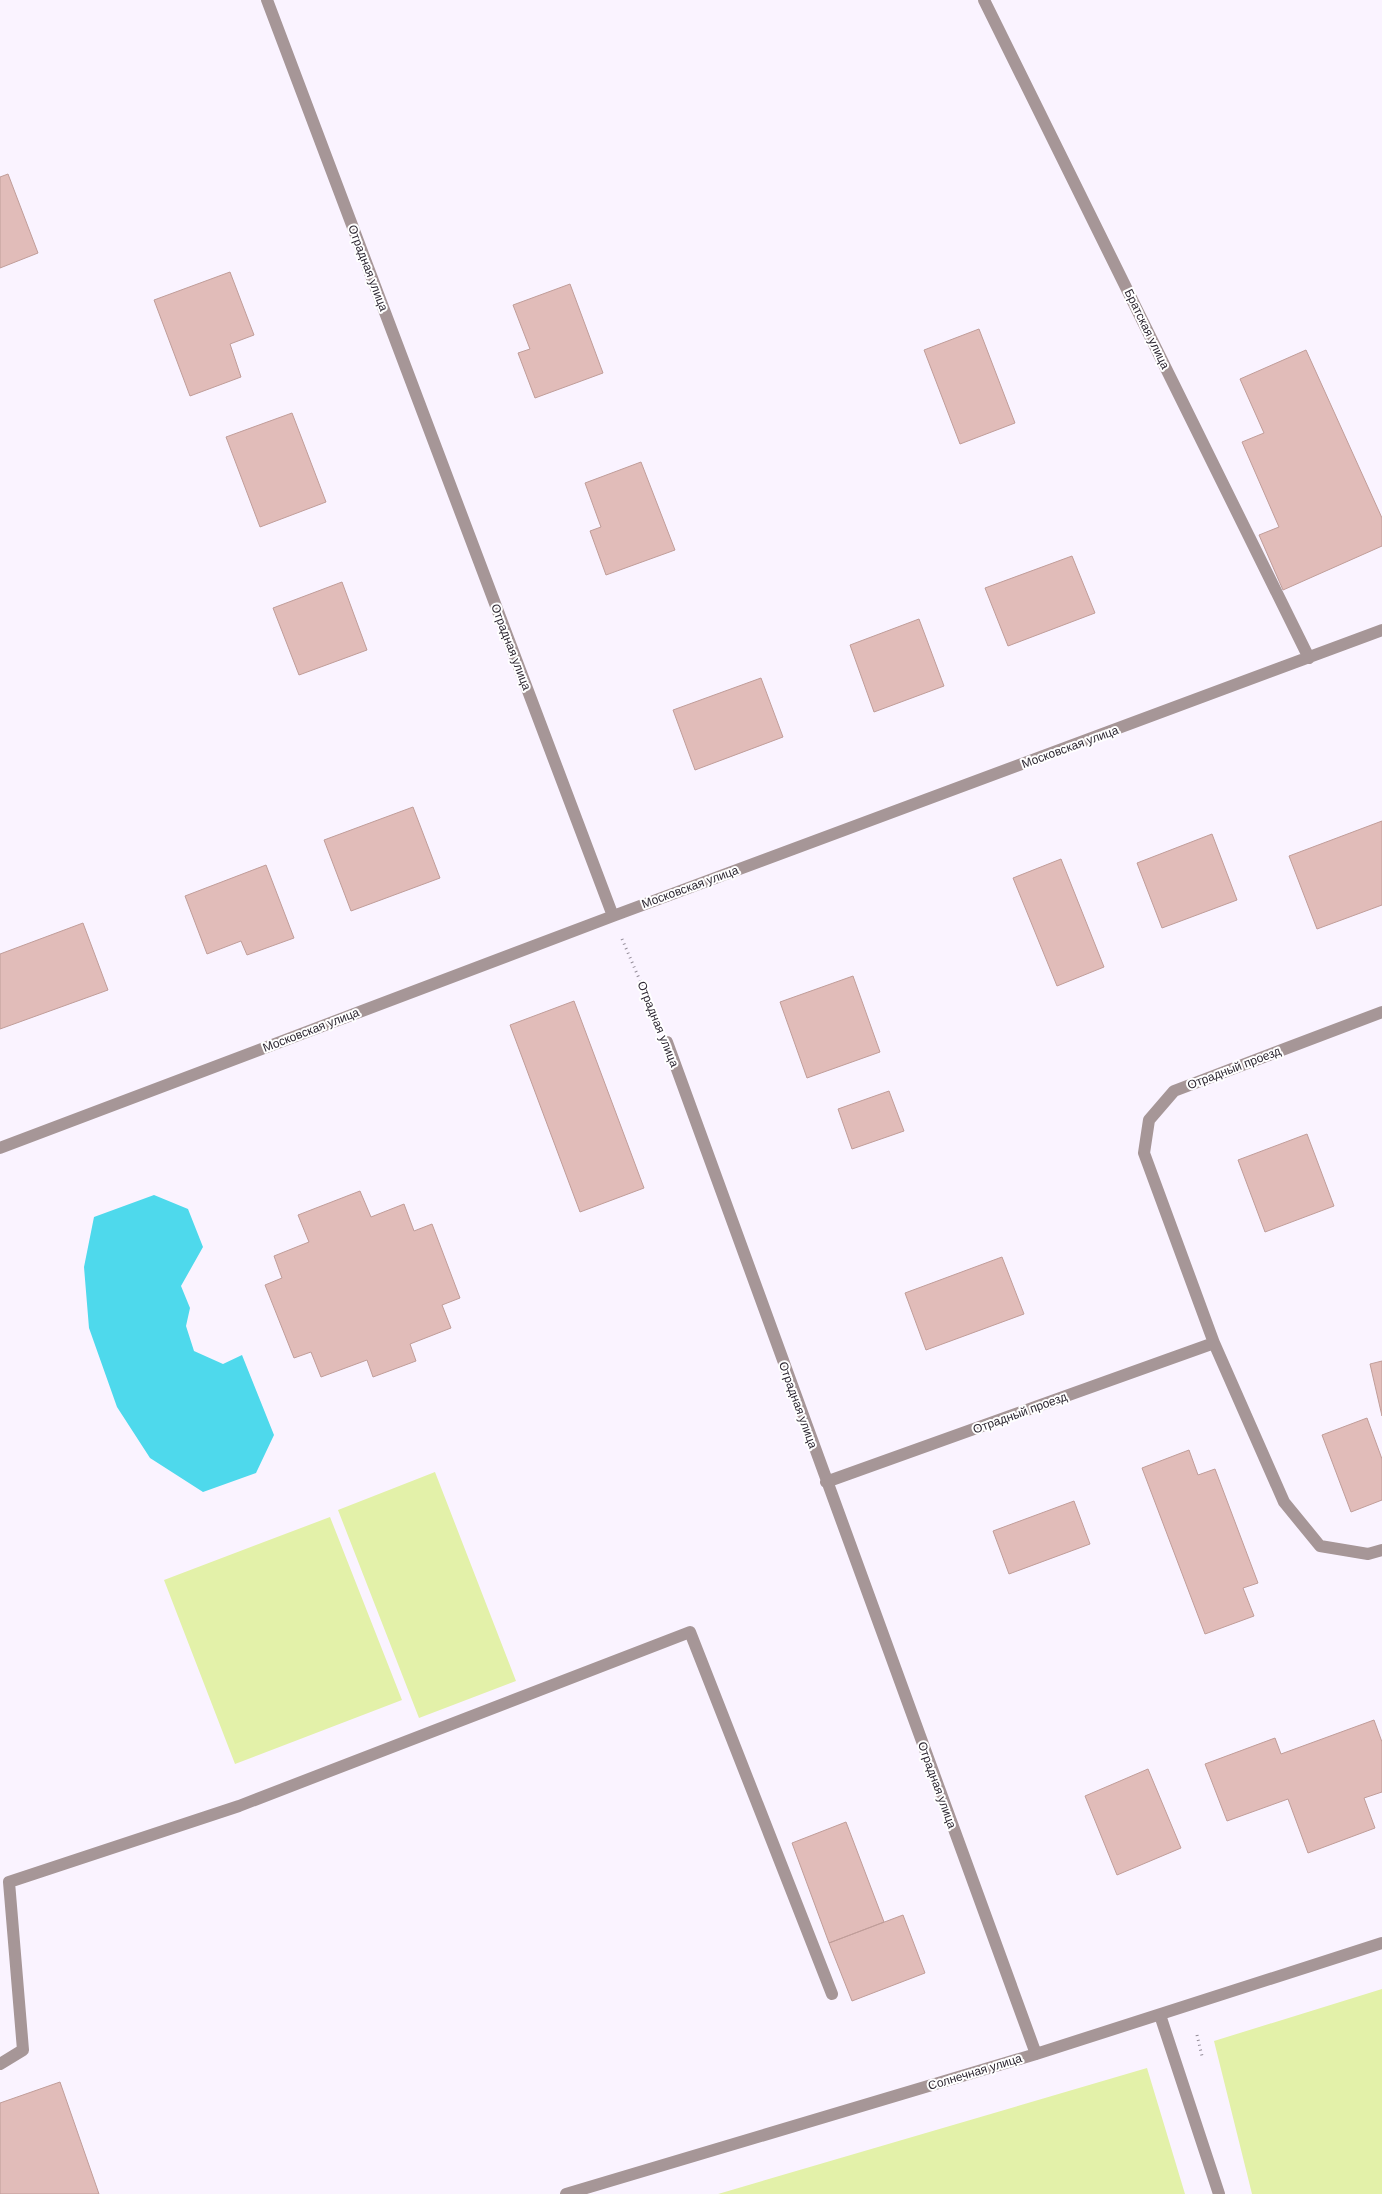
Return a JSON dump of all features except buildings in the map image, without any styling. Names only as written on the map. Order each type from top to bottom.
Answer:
[{"type":"street","name":"Отрадная улица","points":[[267,0],[613,916]]},
{"type":"street","name":"Братская улица","points":[[984,0],[1309,658]]},
{"type":"street","name":"Московская улица","points":[[0,1148],[613,916],[1382,630]]},
{"type":"street","name":"Отрадный проезд","points":[[1382,1012],[1174,1091],[1149,1120],[1144,1154],[1214,1343],[1284,1502],[1320,1546],[1368,1554],[1382,1550]]},
{"type":"street","name":"Отрадная улица","points":[[667,1042],[1036,2054]]},
{"type":"street","name":"Отрадный проезд","points":[[826,1482],[1214,1343]]},
{"type":"street","points":[[0,2064],[23,2050],[9,1882],[239,1806],[690,1632],[832,1994]]},
{"type":"street","name":"Солнечная улица","points":[[567,2194],[1036,2054],[1382,1943]]},
{"type":"street","points":[[1160,2015],[1219,2194]]},
{"type":"path","name":"Отрадная улица","points":[[613,916],[667,1042]]},
{"type":"green space","points":[[435,1472],[516,1681],[419,1718],[338,1510]]},
{"type":"green space","points":[[330,1517],[402,1700],[235,1764],[164,1580]]},
{"type":"green space","points":[[1382,1989],[1382,2194],[1252,2194],[1214,2041]]},
{"type":"green space","points":[[1147,2068],[1185,2194],[718,2194]]},
{"type":"water","points":[[154,1195],[188,1209],[203,1247],[181,1286],[190,1308],[186,1326],[194,1351],[223,1364],[242,1355],[274,1435],[256,1473],[203,1492],[150,1458],[117,1407],[89,1328],[84,1267],[94,1217]]}]
